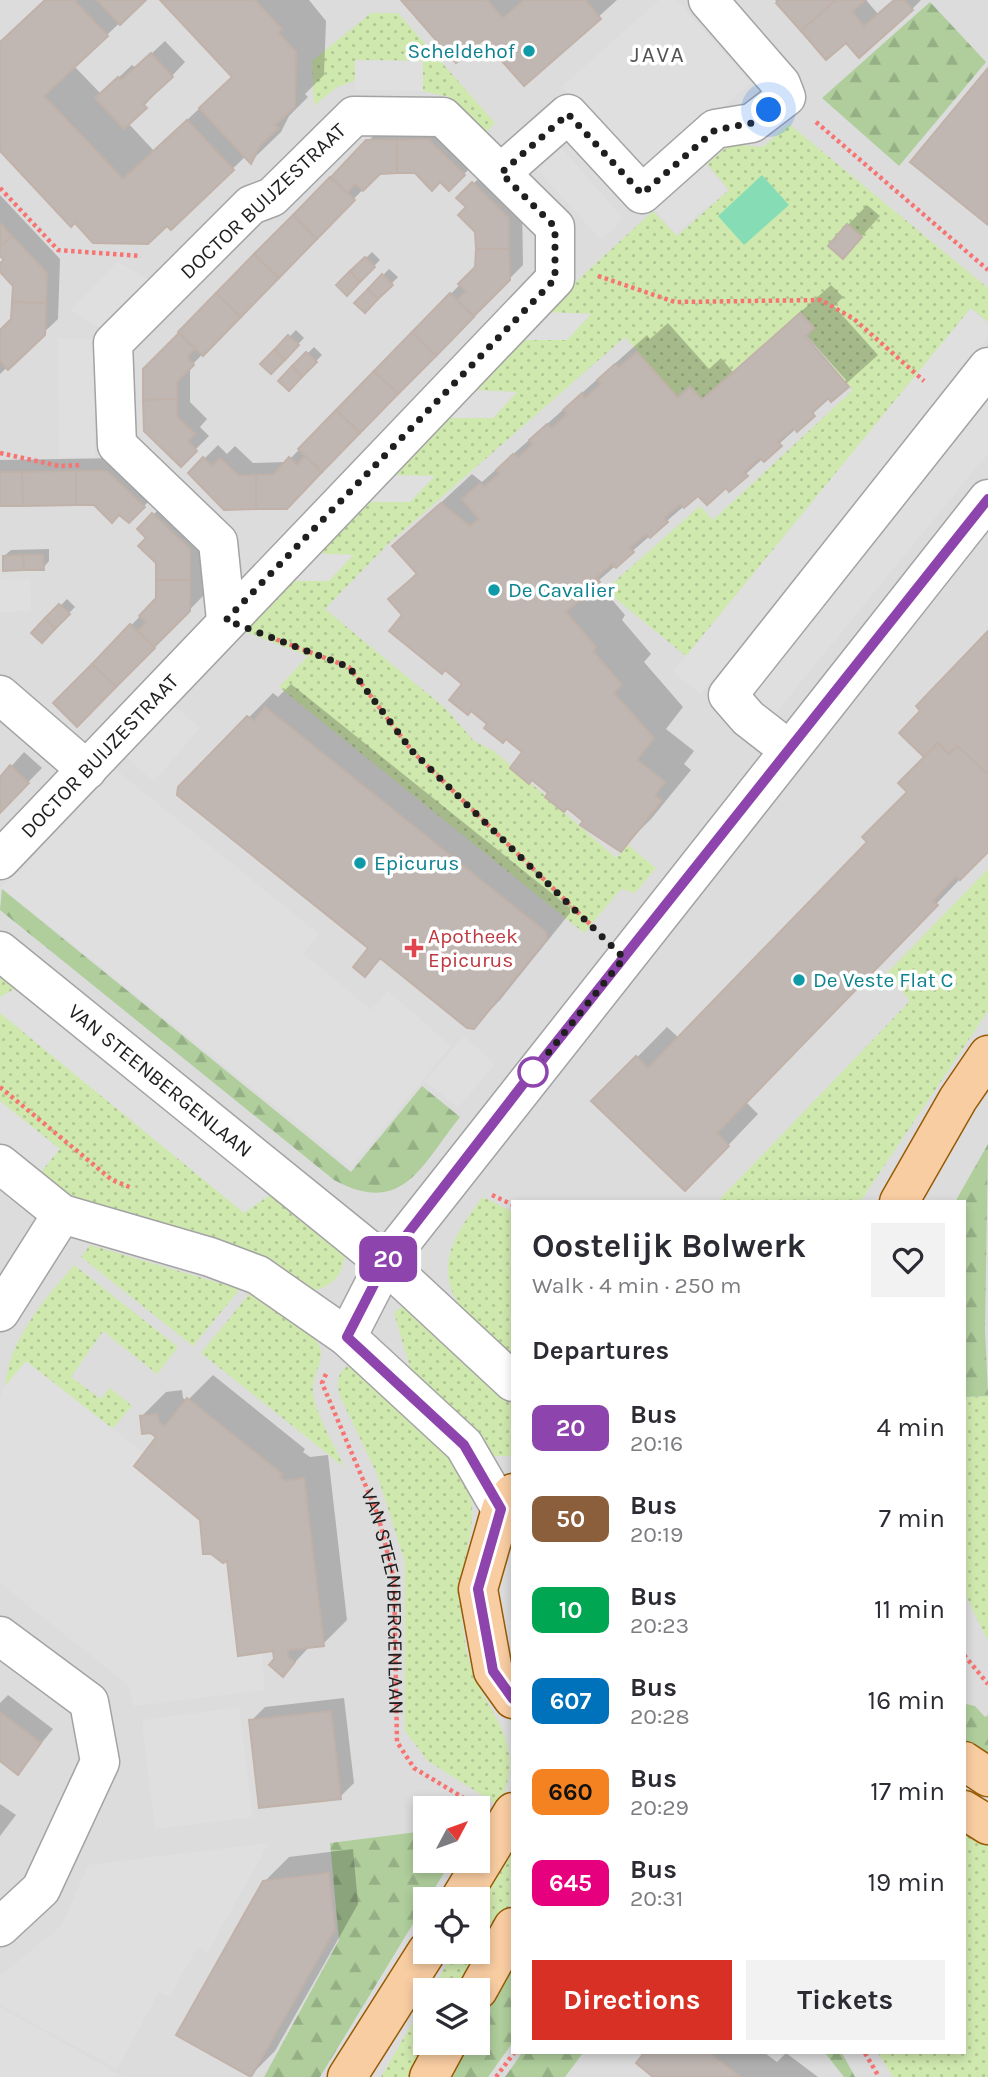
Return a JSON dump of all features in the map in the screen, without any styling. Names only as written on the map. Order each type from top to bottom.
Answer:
[{"type":"main road","points":[[900,1200],[958,1099],[988,1055]]},
{"type":"main road","points":[[507,1501],[478,1589],[493,1671],[511,1696]]},
{"type":"main road","points":[[966,1762],[988,1777]]},
{"type":"main road","points":[[966,1811],[988,1825]]},
{"type":"main road","points":[[467,1887],[510,1818]]},
{"type":"main road","points":[[485,1978],[511,1931]]},
{"type":"main road","points":[[347,2077],[419,1964]]},
{"type":"main road","points":[[429,2077],[441,2055]]},
{"type":"street","points":[[501,173],[568,114],[642,194],[715,130],[752,123],[786,97],[781,84],[708,0]]},
{"type":"street","name":"DOCTOR BUIJZESTRAAT","points":[[0,860],[226,620],[555,279],[555,227],[443,117],[354,116],[272,197],[251,205],[113,343],[117,445]]},
{"type":"street","points":[[789,750],[748,718],[728,695],[988,367]]},
{"type":"street","points":[[117,445],[218,542],[226,620]]},
{"type":"street","points":[[347,1337],[385,1263],[988,499]]},
{"type":"street","points":[[0,695],[87,769]]},
{"type":"street","name":"VAN STEENBERGENLAAN","points":[[0,951],[385,1263],[511,1380]]},
{"type":"street","points":[[0,1164],[62,1214],[210,1257],[258,1275],[347,1337],[464,1445],[507,1501]]},
{"type":"street","points":[[0,1312],[62,1214]]},
{"type":"street","points":[[0,1636],[89,1702],[100,1762],[41,1889],[0,1927]]},
{"type":"path","points":[[786,97],[988,271]]},
{"type":"path","points":[[0,188],[58,250],[197,260]]},
{"type":"path","points":[[554,260],[675,302],[821,300],[854,319],[955,406]]},
{"type":"path","points":[[0,453],[59,466],[96,464],[117,445]]},
{"type":"path","points":[[226,620],[349,667],[412,751],[624,958]]},
{"type":"path","points":[[0,1087],[113,1180],[137,1189]]},
{"type":"path","name":"VAN STEENBERGENLAAN","points":[[347,1337],[322,1383],[378,1515],[394,1580],[397,1742],[414,1768],[510,1818]]},
{"type":"path","points":[[966,1660],[988,1684]]},
{"type":"path","points":[[496,2077],[513,2054]]},
{"type":"path","points":[[866,2054],[879,2077]]},
{"type":"shaded area","points":[[0,0],[988,0],[988,2077],[0,2077]]},
{"type":"shaded area","points":[[659,0],[677,0],[751,83],[642,179],[561,87]]},
{"type":"shaded area","points":[[355,60],[423,61],[423,91],[355,90]]},
{"type":"shaded area","points":[[558,144],[624,219],[601,240],[534,166]]},
{"type":"shaded area","points":[[706,164],[727,190],[676,234],[654,209]]},
{"type":"shaded area","points":[[117,262],[150,280],[102,329],[70,310]]},
{"type":"shaded area","points":[[970,309],[988,324],[988,336],[977,351],[988,360],[988,453],[774,715],[720,670],[700,694],[673,672]]},
{"type":"shaded area","points":[[543,312],[591,314],[567,340],[515,340]]},
{"type":"shaded area","points":[[58,339],[95,339],[95,458],[59,457]]},
{"type":"shaded area","points":[[469,390],[517,392],[493,418],[440,418]]},
{"type":"shaded area","points":[[386,475],[435,476],[410,502],[358,502]]},
{"type":"shaded area","points":[[305,553],[353,555],[329,581],[277,581]]},
{"type":"shaded area","points":[[30,579],[31,611],[0,612],[0,580]]},
{"type":"shaded area","points":[[167,700],[200,728],[154,782],[121,753]]},
{"type":"shaded area","points":[[115,769],[319,934],[303,953],[371,1010],[388,991],[451,1046],[351,1167],[1,887]]},
{"type":"shaded area","points":[[23,984],[280,1188],[244,1213],[0,1013],[0,997]]},
{"type":"shaded area","points":[[464,1036],[495,1064],[458,1108],[425,1081]]},
{"type":"shaded area","points":[[0,1101],[60,1149],[35,1179],[0,1150]]},
{"type":"shaded area","points":[[26,1361],[144,1453],[134,1466],[200,1520],[203,1554],[211,1554],[223,1563],[227,1561],[238,1655],[262,1653],[265,1690],[134,1706],[128,1685],[0,1583],[0,1397],[5,1386]]},
{"type":"shaded area","points":[[239,1707],[253,1817],[155,1829],[142,1720]]},
{"type":"shaded area","points":[[269,1843],[207,1953],[197,1947],[170,1997],[159,1992],[117,2069],[0,2005],[0,1976],[62,1925],[88,1865]]},
{"type":"shaded area","points":[[0,2007],[124,2077],[0,2077]]},
{"type":"green space","points":[[930,2],[986,62],[899,166],[822,98]]},
{"type":"green space","points":[[371,13],[398,13],[495,123],[485,134],[449,97],[423,91],[423,61],[355,60],[355,81],[337,87],[314,106],[312,61]]},
{"type":"green space","points":[[789,124],[988,288],[988,322],[971,308],[686,656],[605,590],[700,506],[713,520],[853,390],[808,336],[815,328],[801,312],[702,398],[690,385],[677,396],[625,337],[388,544],[325,609],[445,708],[474,741],[494,751],[616,858],[628,845],[656,868],[635,893],[621,889],[584,933],[279,687],[308,656],[235,628],[277,581],[329,581],[352,555],[305,553],[440,418],[493,418],[516,392],[469,390],[515,340],[567,339],[591,314],[543,312],[653,211],[677,236],[729,190],[707,164],[730,144],[763,147]]},
{"type":"green space","points":[[762,175],[789,205],[744,245],[718,216]]},
{"type":"green space","points":[[988,869],[988,1011],[861,1200],[719,1200],[910,1001],[887,973]]},
{"type":"green space","points":[[2,889],[351,1172],[422,1086],[460,1117],[421,1168],[408,1181],[394,1189],[377,1193],[358,1190],[334,1180],[0,910]]},
{"type":"green space","points":[[0,965],[345,1255],[342,1269],[335,1279],[312,1291],[81,1208],[35,1179],[59,1149],[0,1101]]},
{"type":"green space","points":[[988,1144],[985,1330],[988,1396],[966,1397],[966,1200],[956,1200]]},
{"type":"green space","points":[[483,1197],[511,1211],[511,1361],[472,1322],[450,1286],[448,1268],[452,1247]]},
{"type":"green space","points":[[90,1245],[240,1289],[193,1346],[81,1257]]},
{"type":"green space","points":[[74,1265],[178,1347],[157,1374],[103,1331],[71,1377],[101,1399],[110,1388],[132,1406],[112,1429],[5,1386],[8,1368],[21,1336],[40,1306]]},
{"type":"green space","points":[[250,1293],[293,1319],[314,1337],[320,1346],[321,1355],[313,1392],[321,1420],[344,1467],[201,1353]]},
{"type":"green space","points":[[408,1302],[511,1402],[511,1456],[493,1456],[412,1374],[394,1313]]},
{"type":"green space","points":[[349,1365],[453,1458],[460,1466],[468,1485],[472,1513],[461,1584],[462,1621],[471,1667],[499,1723],[510,1759],[508,1781],[499,1806],[490,1800],[490,1796],[483,1796],[428,1761],[405,1731],[405,1562],[377,1474],[339,1394],[339,1377]]},
{"type":"green space","points":[[988,1396],[988,1641],[966,1596],[966,1397]]},
{"type":"green space","points":[[966,1704],[975,1706],[985,1717],[988,1715],[988,1756],[966,1741]]},
{"type":"green space","points":[[966,1828],[988,1841],[988,2077],[893,2077],[879,2054],[966,2054]]},
{"type":"green space","points":[[413,1833],[413,1873],[444,1873],[435,1887],[413,1887],[413,1924],[320,2077],[264,2077],[339,1940],[330,1843]]},
{"type":"green space","points":[[510,1855],[511,1855],[511,1904],[490,1941],[490,1889]]},
{"type":"green space","points":[[511,1955],[511,2045],[488,2077],[440,2077],[453,2055],[490,2055],[490,1991]]},
{"type":"green space","points":[[447,1964],[477,1964],[469,1978],[439,1978]]},
{"type":"green space","points":[[413,2022],[413,2055],[425,2055],[413,2077],[381,2077]]},
{"type":"green space","points":[[521,2054],[582,2054],[565,2077],[505,2077]]},
{"type":"green space","points":[[826,2054],[843,2054],[855,2077],[844,2077]]},
{"type":"building","points":[[45,0],[74,0],[108,36],[44,96],[123,179],[187,120],[234,170],[171,230],[167,226],[148,244],[93,243],[75,223],[71,227],[0,151],[0,42]]},
{"type":"building","points":[[97,0],[146,0],[120,25]]},
{"type":"building","points":[[160,0],[255,0],[282,29],[278,32],[296,52],[295,107],[275,125],[279,128],[260,146],[251,164],[199,108],[232,77]]},
{"type":"building","name":"Scheldehof","points":[[401,0],[487,0],[503,18],[524,0],[585,0],[601,19],[524,86],[483,40],[456,63]]},
{"type":"building","points":[[779,0],[836,0],[801,31],[776,3]]},
{"type":"building","points":[[836,0],[866,0],[852,12],[864,26],[894,0],[904,0],[913,10],[859,58],[846,43],[826,60],[801,31]]},
{"type":"building","points":[[151,53],[173,77],[143,104],[147,108],[124,129],[95,98],[118,77],[121,80]]},
{"type":"building","points":[[988,68],[988,225],[910,162]]},
{"type":"building","points":[[428,139],[465,175],[449,191],[440,182],[432,191],[415,173],[397,173],[397,140]]},
{"type":"building","points":[[366,140],[397,140],[397,173],[380,174],[363,191],[355,184],[347,193],[331,177]]},
{"type":"building","points":[[330,177],[355,200],[317,239],[293,215]]},
{"type":"building","points":[[472,182],[509,218],[509,249],[476,249],[475,232],[458,215],[466,207],[456,198]]},
{"type":"building","points":[[293,215],[317,239],[279,278],[254,254]]},
{"type":"building","points":[[0,223],[12,236],[0,247]]},
{"type":"building","points":[[847,224],[862,237],[843,259],[828,246]]},
{"type":"building","points":[[12,236],[47,273],[46,303],[12,302],[13,286],[0,272],[0,263],[4,260],[0,256],[0,247]]},
{"type":"building","points":[[476,249],[509,249],[510,280],[474,316],[457,300],[466,291],[458,284],[475,267]]},
{"type":"building","points":[[254,254],[279,278],[241,317],[216,293]]},
{"type":"building","points":[[365,257],[375,267],[360,282],[350,271]]},
{"type":"building","points":[[350,271],[360,282],[347,296],[336,285]]},
{"type":"building","points":[[382,274],[393,285],[378,299],[368,289]]},
{"type":"building","points":[[368,289],[378,299],[365,313],[354,303]]},
{"type":"building","points":[[216,293],[241,317],[203,356],[178,332]]},
{"type":"building","points":[[450,293],[474,317],[436,356],[412,332]]},
{"type":"building","points":[[12,302],[46,303],[45,335],[8,370],[0,361],[0,330],[11,319]]},
{"type":"building","name":"De Cavalier","points":[[800,313],[814,328],[805,336],[849,387],[831,402],[828,398],[812,412],[815,416],[797,432],[794,428],[778,442],[782,446],[764,462],[760,458],[744,472],[748,476],[729,492],[726,488],[707,505],[698,496],[684,508],[680,504],[664,518],[668,522],[650,538],[646,534],[630,548],[634,552],[616,568],[612,564],[596,578],[600,582],[566,612],[596,647],[593,651],[622,685],[614,693],[654,738],[637,760],[665,782],[655,795],[662,801],[621,852],[580,825],[583,821],[567,808],[564,812],[545,797],[548,793],[532,780],[529,784],[510,768],[522,752],[506,739],[503,743],[484,728],[487,724],[471,711],[468,715],[449,700],[462,684],[445,670],[442,674],[389,631],[402,615],[388,599],[417,574],[392,546],[441,503],[470,526],[479,519],[462,499],[480,483],[484,487],[499,474],[496,470],[513,454],[518,457],[533,444],[529,440],[547,424],[552,428],[567,414],[563,410],[582,393],[585,398],[601,384],[597,380],[615,364],[619,367],[637,352],[678,398],[690,387],[702,400]]},
{"type":"building","points":[[412,332],[436,356],[398,394],[374,371]]},
{"type":"building","points":[[179,333],[195,349],[187,357],[194,365],[177,382],[177,399],[143,400],[143,369]]},
{"type":"building","points":[[288,335],[299,345],[285,360],[274,350]]},
{"type":"building","points":[[274,350],[285,360],[271,374],[260,364]]},
{"type":"building","points":[[306,352],[317,362],[302,377],[292,366]]},
{"type":"building","points":[[292,366],[302,377],[289,391],[278,381]]},
{"type":"building","points":[[374,371],[398,394],[360,433],[336,410]]},
{"type":"building","points":[[177,399],[177,416],[195,434],[188,441],[197,451],[181,467],[144,431],[143,400]]},
{"type":"building","points":[[336,410],[360,433],[322,472],[298,449]]},
{"type":"building","points":[[305,456],[322,472],[287,509],[256,509],[256,475],[273,475],[289,457],[297,465]]},
{"type":"building","points":[[203,457],[212,466],[220,458],[239,476],[256,475],[256,509],[224,510],[188,473]]},
{"type":"building","points":[[76,471],[76,505],[23,506],[22,472]]},
{"type":"building","points":[[76,471],[107,471],[145,507],[129,523],[119,515],[112,523],[94,505],[76,505]]},
{"type":"building","points":[[0,472],[22,472],[23,506],[0,506]]},
{"type":"building","points":[[152,513],[190,549],[190,580],[156,580],[156,563],[138,546],[146,538],[137,529]]},
{"type":"building","points":[[23,555],[43,555],[44,570],[24,570]]},
{"type":"building","points":[[23,555],[24,570],[3,571],[3,556]]},
{"type":"building","points":[[156,580],[190,580],[190,611],[154,647],[138,631],[146,622],[139,616],[156,598]]},
{"type":"building","points":[[59,604],[70,614],[55,629],[45,618]]},
{"type":"building","points":[[45,618],[55,629],[42,643],[31,633]]},
{"type":"building","points":[[130,624],[155,648],[116,687],[92,664]]},
{"type":"building","points":[[988,631],[987,775],[957,746],[949,754],[938,743],[924,757],[899,733],[920,711],[916,706]]},
{"type":"building","points":[[92,664],[116,687],[77,727],[53,703]]},
{"type":"building","name":"Epicurus","points":[[265,707],[546,932],[547,939],[474,1029],[467,1028],[380,958],[365,977],[353,967],[368,948],[177,795],[178,787],[247,716],[254,721]]},
{"type":"building","name":"De Veste Flat C","points":[[938,743],[949,754],[957,746],[988,774],[988,852],[960,880],[956,876],[933,901],[938,905],[717,1133],[729,1146],[685,1191],[591,1101],[636,1056],[648,1068],[867,842],[862,837],[907,792],[898,783]]},
{"type":"building","points":[[10,765],[29,783],[0,813],[0,777]]},
{"type":"building","points":[[187,1398],[282,1474],[280,1477],[285,1481],[304,1478],[324,1646],[288,1650],[288,1657],[295,1662],[283,1677],[269,1665],[274,1659],[273,1651],[238,1656],[227,1561],[223,1563],[211,1554],[203,1554],[200,1520],[134,1466],[156,1437],[150,1433],[142,1434],[140,1416],[158,1414],[159,1422],[165,1426]]},
{"type":"building","points":[[331,1711],[341,1799],[259,1808],[249,1720]]},
{"type":"building","points":[[0,1712],[41,1743],[18,1775],[0,1761]]},
{"type":"building","points":[[329,1873],[335,1929],[251,2077],[176,2035],[263,1881]]},
{"type":"building","points":[[643,2054],[710,2054],[741,2077],[653,2077],[636,2063]]},
{"type":"bus line","name":"20","points":[[511,1696],[493,1671],[478,1589],[501,1509],[464,1445],[347,1337],[385,1263],[524,1083],[988,499]]},
{"type":"place","name":"Scheldehof","points":[[529,51]]},
{"type":"place","name":"De Cavalier","points":[[494,590]]},
{"type":"place","name":"Epicurus","points":[[360,863]]},
{"type":"place","name":"Apotheek Epicurus","points":[[414,948]]},
{"type":"place","name":"De Veste Flat C","points":[[799,980]]},
{"type":"district","name":"JAVA","points":[[658,54]]},
{"type":"route","points":[[533,1072],[624,958],[412,751],[349,667],[226,620],[555,279],[555,227],[501,173],[568,114],[642,194],[715,130],[752,123],[769,110]]}]
